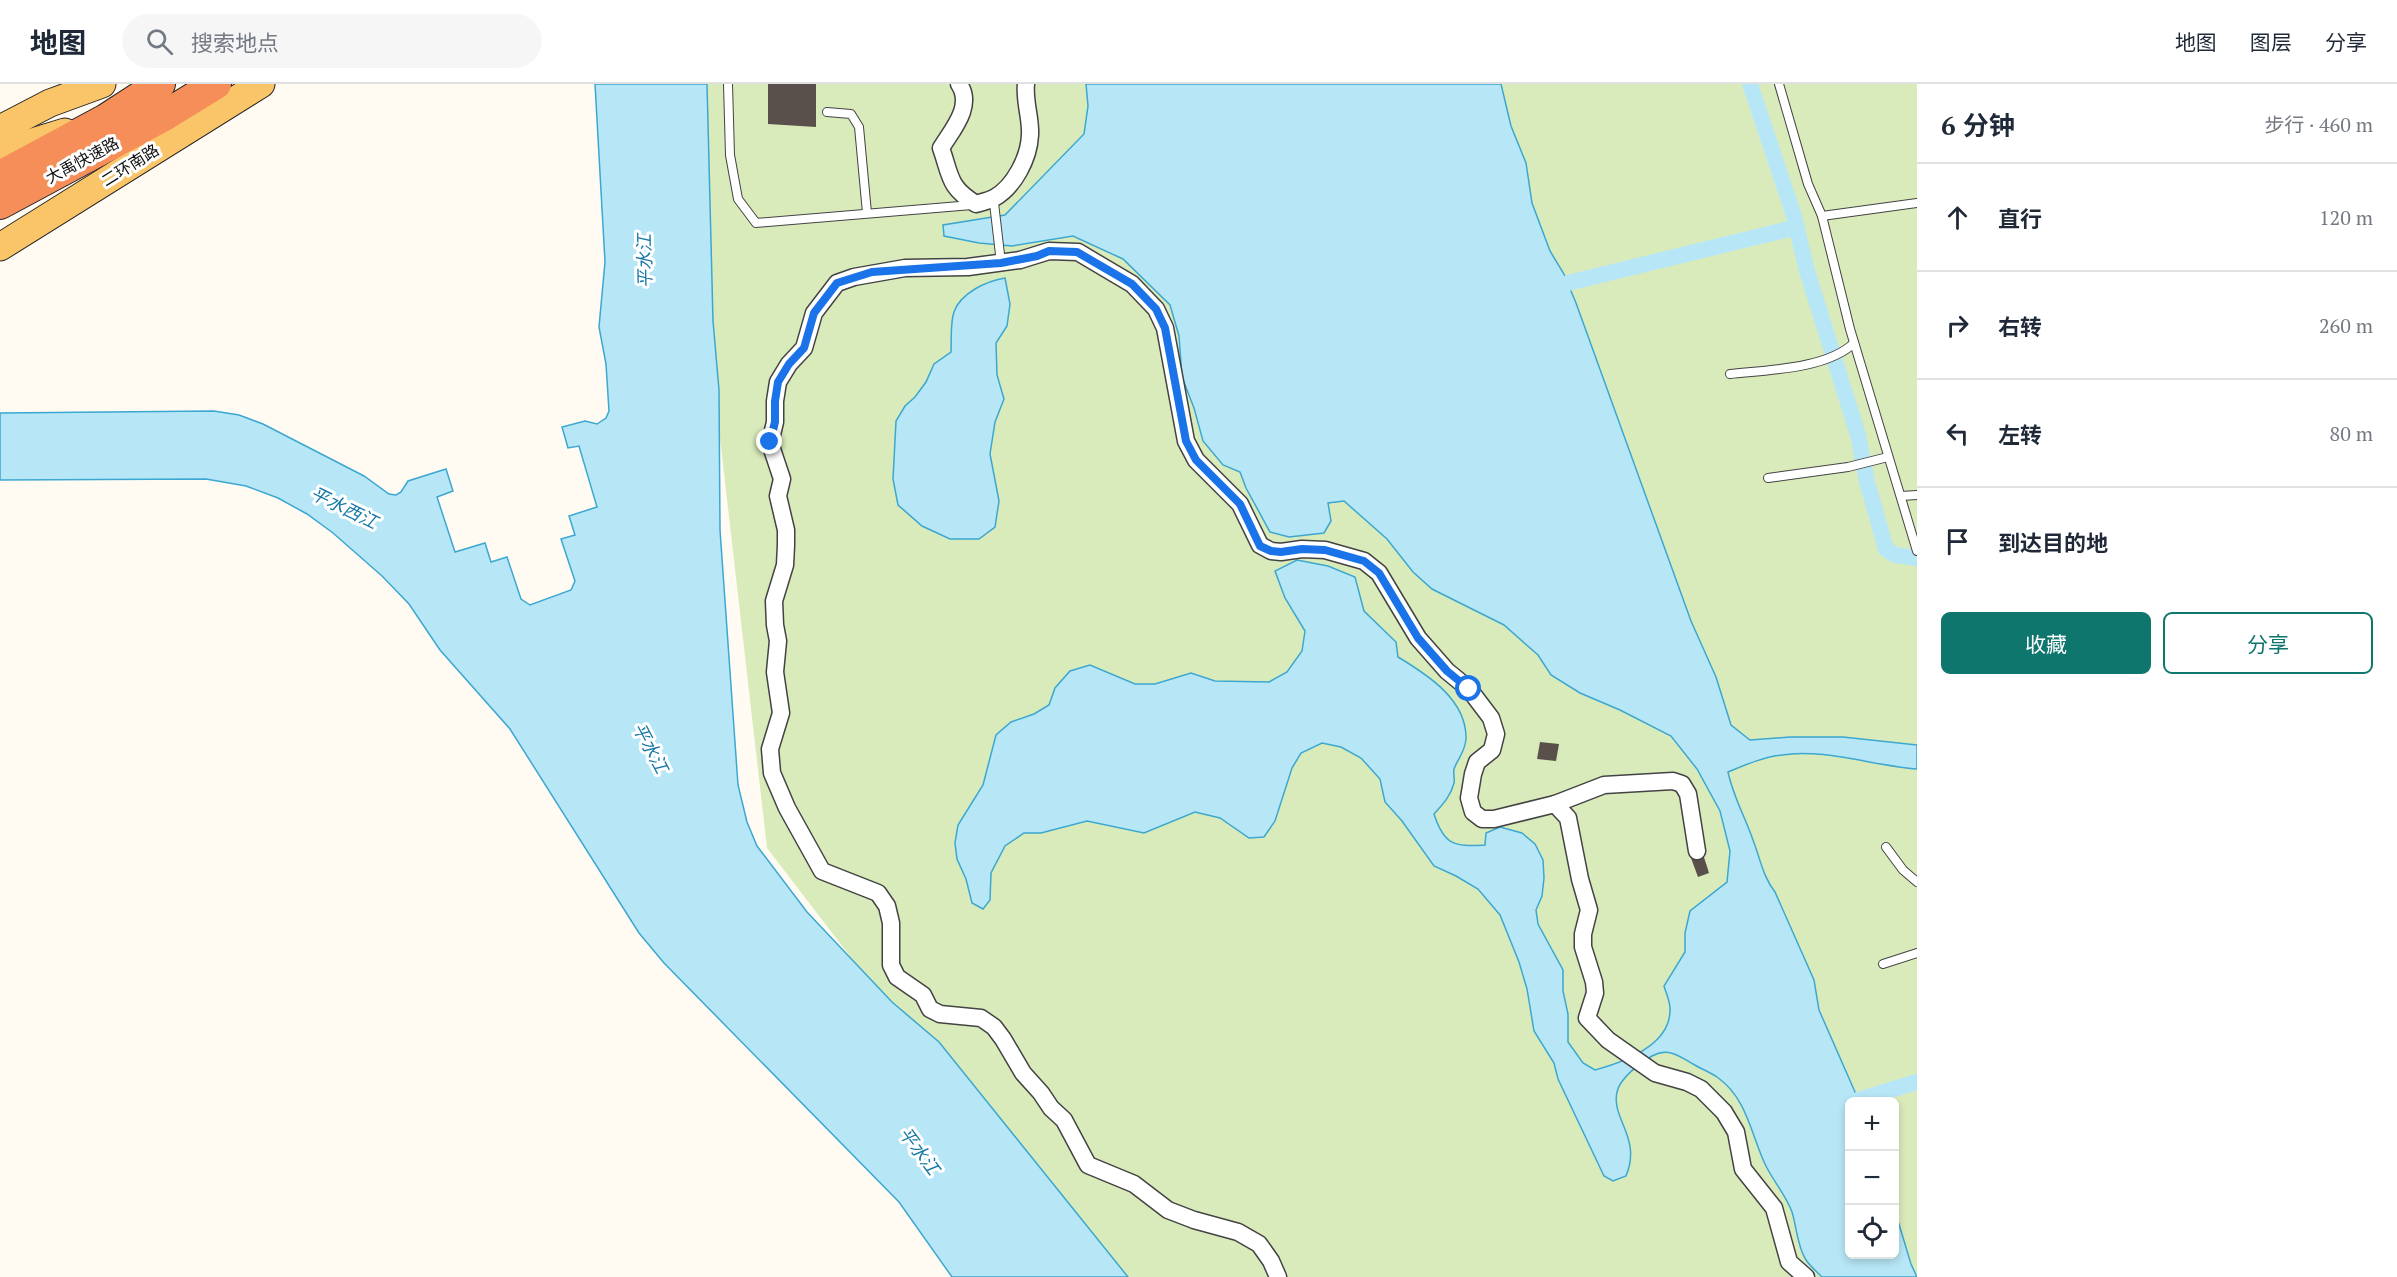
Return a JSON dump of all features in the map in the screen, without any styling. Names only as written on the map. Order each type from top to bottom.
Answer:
[{"type":"highway","points":[[106,119],[160,84]]},
{"type":"highway","name":"二环南路","points":[[164,116],[216,84]]},
{"type":"highway","name":"大禹快速路","points":[[0,204],[164,116]]},
{"type":"highway","name":"大禹快速路","points":[[0,176],[106,119]]},
{"type":"main road","points":[[0,129],[50,103],[102,84]]},
{"type":"main road","name":"二环南路","points":[[0,247],[261,84]]},
{"type":"main road","name":"二环南路","points":[[0,228],[25,214],[164,116]]},
{"type":"main road","points":[[0,153],[106,119]]},
{"type":"street","points":[[958,84],[962,88],[964,110],[941,148],[951,182],[964,197],[976,204],[993,198],[1007,188],[1022,164],[1030,136],[1026,109],[1026,84]]},
{"type":"street","points":[[1278,1277],[1271,1261],[1259,1244],[1238,1232],[1168,1210],[1134,1185],[1088,1165],[1064,1120],[1051,1108],[1023,1073],[1004,1039],[994,1027],[981,1018],[940,1014],[930,1009],[923,995],[897,977],[891,965],[891,923],[887,906],[878,893],[822,871],[787,808],[772,772],[770,749],[781,713],[775,672],[778,641],[774,601],[785,565],[786,545],[786,530],[778,496],[782,478],[770,442],[775,422],[778,382],[789,364],[804,348],[814,313],[837,283],[872,272],[1001,263],[1049,251],[1077,252],[1132,284],[1156,309],[1165,328],[1186,441],[1196,460],[1240,504],[1260,546],[1281,552],[1302,549],[1325,550],[1364,561],[1379,573],[1418,638],[1447,671],[1469,689],[1491,718],[1496,734],[1492,750],[1477,762],[1473,774],[1469,798],[1473,812],[1482,819],[1494,819],[1555,804],[1604,785],[1672,782],[1682,784],[1688,794],[1696,851]]},
{"type":"street","points":[[1555,804],[1569,818],[1580,879],[1589,910],[1583,934],[1583,947],[1594,982],[1595,993],[1587,1018],[1608,1040],[1655,1073],[1687,1082],[1701,1089],[1724,1112],[1736,1132],[1743,1169],[1774,1208],[1789,1262],[1806,1277]]},
{"type":"lane","points":[[728,84],[730,156],[738,199],[756,223],[994,203],[1001,263]]},
{"type":"lane","points":[[1779,84],[1808,184],[1822,216],[1854,343],[1916,547]]},
{"type":"lane","points":[[827,112],[851,114],[859,127],[867,213]]},
{"type":"lane","points":[[1822,216],[1917,204]]},
{"type":"lane","points":[[1730,374],[1786,368],[1823,360],[1844,352],[1854,343]]},
{"type":"lane","points":[[1768,478],[1848,467],[1888,458]]},
{"type":"lane","points":[[1901,496],[1917,495]]},
{"type":"lane","points":[[1886,847],[1903,870],[1917,882]]},
{"type":"lane","points":[[1883,964],[1917,953]]},
{"type":"green space","points":[[694,84],[1917,84],[1917,1277],[1096,1277],[767,848],[697,238]]},
{"type":"water","points":[[595,84],[707,84],[713,321],[719,390],[720,530],[738,785],[747,822],[757,846],[807,912],[892,1002],[939,1042],[1128,1277],[952,1277],[899,1202],[664,963],[639,933],[510,729],[440,650],[409,604],[382,576],[333,533],[307,514],[278,498],[246,486],[206,479],[0,480],[0,413],[214,411],[239,415],[263,424],[364,476],[389,494],[396,495],[401,492],[408,481],[446,469],[453,491],[437,497],[455,552],[485,543],[491,562],[507,557],[521,599],[530,605],[571,590],[575,581],[561,539],[575,535],[569,516],[597,507],[579,446],[568,448],[562,427],[585,421],[597,424],[606,418],[609,411],[606,364],[599,327],[605,262]]},
{"type":"water","points":[[1086,84],[1501,84],[1511,126],[1526,163],[1532,203],[1550,251],[1564,274],[1576,303],[1691,621],[1716,677],[1731,725],[1750,740],[1843,737],[1917,745],[1917,769],[1798,753],[1768,758],[1728,772],[1765,874],[1814,980],[1819,1010],[1857,1097],[1845,1097],[1845,1259],[1899,1259],[1899,1224],[1917,1277],[1822,1277],[1803,1255],[1789,1206],[1765,1164],[1747,1117],[1735,1095],[1717,1077],[1668,1052],[1652,1056],[1631,1071],[1622,1081],[1616,1102],[1629,1140],[1630,1163],[1626,1176],[1613,1181],[1604,1176],[1558,1079],[1554,1063],[1534,1031],[1527,989],[1500,915],[1478,889],[1434,866],[1402,821],[1385,802],[1380,779],[1361,758],[1341,747],[1322,743],[1301,753],[1292,768],[1275,821],[1264,837],[1249,838],[1220,818],[1195,812],[1144,833],[1087,821],[1041,833],[1024,833],[1005,846],[991,873],[990,900],[983,909],[972,903],[966,879],[957,859],[955,843],[958,825],[983,785],[996,735],[1011,722],[1034,714],[1049,705],[1055,688],[1070,671],[1090,665],[1135,684],[1155,684],[1191,673],[1215,681],[1269,682],[1287,672],[1302,651],[1305,631],[1285,598],[1275,571],[1297,560],[1328,566],[1355,577],[1364,611],[1396,642],[1398,657],[1444,690],[1460,712],[1465,725],[1465,744],[1454,769],[1451,792],[1434,814],[1446,838],[1458,844],[1485,845],[1486,833],[1500,827],[1522,833],[1535,844],[1543,860],[1544,878],[1542,896],[1536,910],[1538,924],[1563,970],[1563,991],[1568,1014],[1568,1042],[1583,1063],[1595,1070],[1619,1062],[1644,1050],[1663,1033],[1670,1009],[1664,986],[1685,952],[1685,933],[1690,911],[1727,882],[1730,851],[1720,811],[1697,769],[1671,736],[1580,693],[1551,675],[1538,655],[1504,625],[1432,589],[1413,572],[1387,539],[1344,501],[1328,503],[1331,521],[1324,533],[1289,537],[1270,532],[1240,472],[1223,465],[1203,441],[1182,377],[1179,336],[1170,305],[1123,259],[1073,236],[1012,246],[979,243],[944,236],[943,225],[1005,215],[1084,134],[1088,106]]},
{"type":"water","points":[[1005,278],[1010,304],[1007,326],[996,343],[997,375],[1004,399],[995,422],[990,454],[999,501],[995,527],[979,539],[950,539],[922,526],[898,505],[893,479],[896,421],[905,406],[926,382],[934,364],[951,352],[955,308],[966,295],[979,287]]},
{"type":"building","points":[[768,84],[816,84],[816,127],[768,124]]},
{"type":"building","points":[[1540,742],[1559,744],[1556,761],[1537,759]]},
{"type":"building","points":[[1703,854],[1709,873],[1698,877],[1691,858]]},
{"type":"waterway","points":[[1750,84],[1793,213],[1807,271],[1858,435],[1867,482],[1886,549],[1895,555],[1917,558]]},
{"type":"waterway","points":[[1568,283],[1797,227]]},
{"type":"waterway","points":[[1868,1097],[1917,1082]]},
{"type":"route","points":[[770,442],[775,422],[778,382],[789,364],[804,348],[814,313],[837,283],[872,272],[888,272],[905,268],[968,267],[1020,260],[1049,251],[1077,252],[1132,284],[1156,309],[1165,328],[1186,441],[1196,460],[1240,504],[1247,523],[1260,546],[1281,552],[1302,549],[1325,550],[1343,553],[1364,561],[1379,573],[1401,614],[1434,658],[1469,689]]},
{"type":"water label","name":"平水江","points":[[645,261]]},
{"type":"water label","name":"平水西江","points":[[344,508]]},
{"type":"water label","name":"平水江","points":[[650,748]]},
{"type":"water label","name":"平水江","points":[[919,1151]]}]
